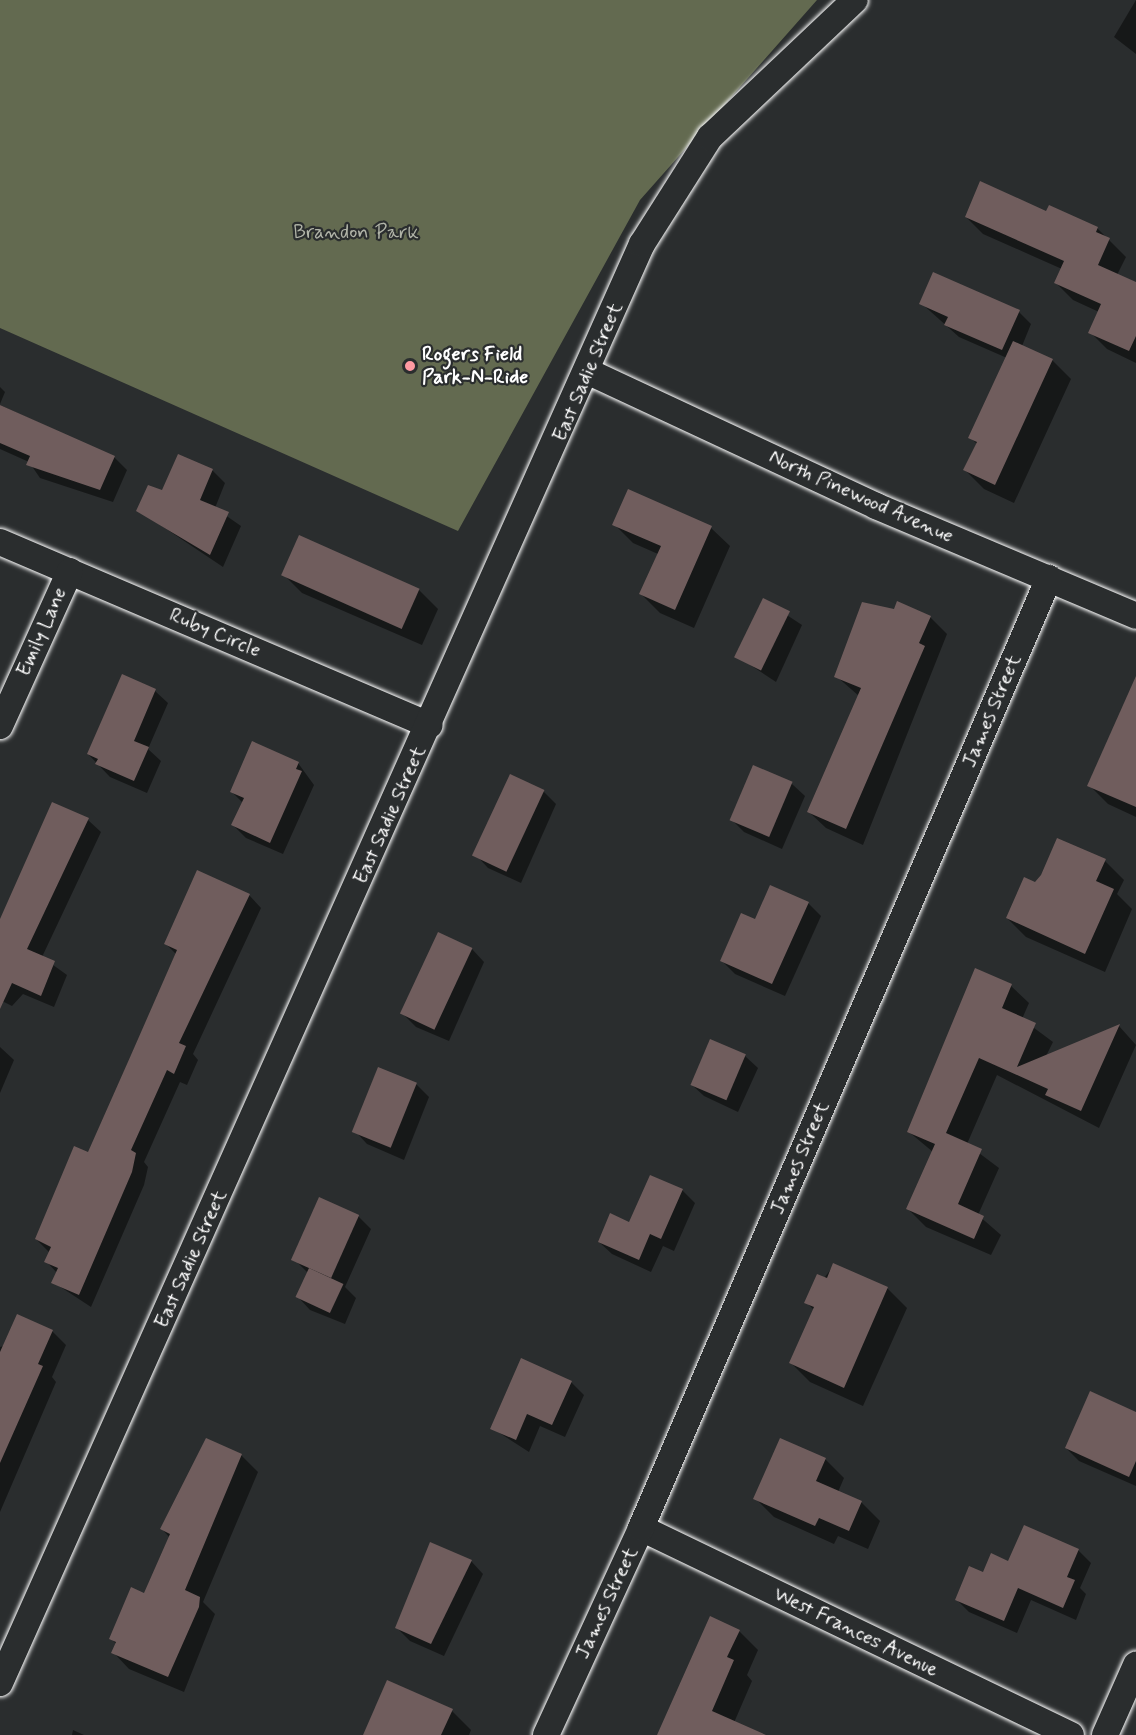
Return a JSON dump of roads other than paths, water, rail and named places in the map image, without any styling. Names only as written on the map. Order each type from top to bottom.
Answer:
[{"type":"street","name":"East Sadie Street","points":[[0,1683],[589,372],[642,244],[710,137],[855,0]]},
{"type":"street","name":"North Pinewood Avenue","points":[[589,372],[876,506],[1136,616]]},
{"type":"street","name":"Ruby Circle","points":[[0,542],[430,725]]},
{"type":"street","name":"Emily Lane","points":[[0,726],[70,571]]},
{"type":"street","name":"James Street","points":[[546,1735],[641,1528],[1049,578]]},
{"type":"street","name":"West Frances Avenue","points":[[641,1528],[1071,1735]]},
{"type":"street","points":[[1106,1735],[1136,1665]]},
{"type":"place","name":"Rogers Field Park-N-Ride","points":[[410,366]]},
{"type":"park label","name":"Brandon Park","points":[[356,232]]}]
